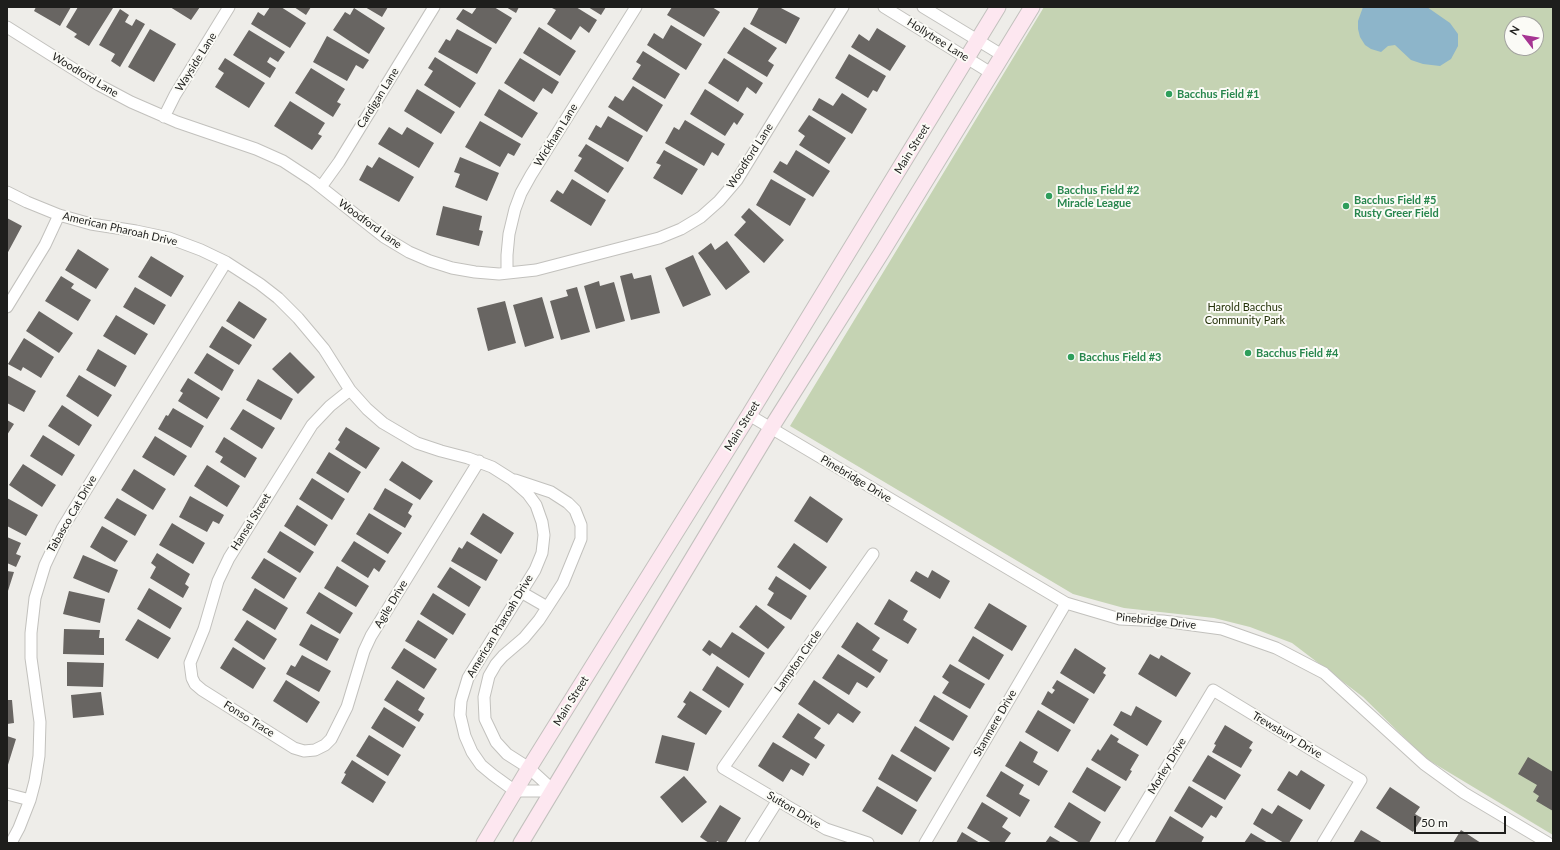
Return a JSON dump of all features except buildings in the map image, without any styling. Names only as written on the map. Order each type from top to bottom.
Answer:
[{"type":"main road","name":"Main Street","points":[[484,843],[529,768],[749,415],[998,7]]},
{"type":"main road","points":[[521,843],[554,791],[771,428],[882,252],[1032,7]]},
{"type":"street","name":"Wayside Lane","points":[[164,117],[175,95],[229,7]]},
{"type":"street","name":"Cardigan Lane","points":[[321,187],[339,162],[434,7]]},
{"type":"street","name":"Wickham Lane","points":[[507,273],[509,234],[515,209],[521,194],[531,175],[636,7]]},
{"type":"street","name":"Woodford Lane","points":[[7,27],[99,85],[131,102],[164,117],[269,155],[299,171],[384,237],[417,256],[443,266],[462,270],[507,273],[543,268],[659,238],[681,229],[708,212],[737,180],[843,7]]},
{"type":"street","name":"Hollytree Lane","points":[[884,7],[991,73]]},
{"type":"street","name":"Hollytree Lane","points":[[923,7],[1002,56]]},
{"type":"street","name":"American Pharoah Drive","points":[[7,192],[59,215],[92,224],[169,238],[201,250],[226,262],[260,284],[298,318],[324,349],[350,390],[374,415],[401,435],[428,447],[479,462],[511,479],[551,492],[572,506],[580,519],[582,530],[579,544],[563,583],[530,632],[496,664],[489,676],[484,697],[485,719],[491,735],[496,742],[507,754],[529,768],[554,791]]},
{"type":"street","points":[[7,307],[45,245],[59,215]]},
{"type":"street","name":"Tabasco Cat Drive","points":[[11,843],[19,828],[30,800],[37,771],[40,737],[38,707],[31,658],[31,633],[35,598],[45,565],[62,529],[226,262]]},
{"type":"street","name":"Hansel Street","points":[[191,674],[191,659],[204,629],[218,581],[229,558],[312,425],[330,406],[350,390]]},
{"type":"street","name":"Pinebridge Drive","points":[[749,415],[1066,603],[1120,619],[1163,621],[1222,629],[1276,648],[1324,673],[1424,764],[1464,792],[1548,843]]},
{"type":"street","name":"Agile Drive","points":[[315,750],[325,745],[334,733],[350,698],[359,667],[371,636],[479,462]]},
{"type":"street","name":"American Pharoah Drive","points":[[511,479],[528,494],[536,505],[542,522],[544,535],[543,548],[538,563],[468,678],[463,691],[460,709],[465,736],[476,758],[493,776],[516,791]]},
{"type":"street","name":"Lampton Circle","points":[[723,768],[873,554]]},
{"type":"street","points":[[520,592],[547,607]]},
{"type":"street","name":"Stanmere Drive","points":[[925,843],[1066,603]]},
{"type":"street","name":"Fonso Trace","points":[[191,674],[195,684],[202,690],[294,748],[304,751],[315,750]]},
{"type":"street","name":"Trewsbury Drive","points":[[1213,690],[1361,780],[1323,843]]},
{"type":"street","name":"Morley Drive","points":[[1121,843],[1213,690]]},
{"type":"street","name":"Sutton Drive","points":[[723,768],[826,829],[868,843]]},
{"type":"street","points":[[516,791],[554,791]]},
{"type":"street","points":[[7,794],[30,800]]},
{"type":"street","points":[[751,843],[778,800]]},
{"type":"green space","name":"Harold Bacchus Community Park","points":[[1044,7],[1553,7],[1553,835],[1425,758],[1363,697],[1292,643],[1250,627],[1214,618],[1124,608],[1073,594],[790,426]]},
{"type":"water","points":[[1363,7],[1427,7],[1450,23],[1458,34],[1458,46],[1451,59],[1440,66],[1423,64],[1411,60],[1395,45],[1388,46],[1381,52],[1371,49],[1365,45],[1360,37],[1358,29],[1358,21]]},
{"type":"place","name":"Bacchus Field #1","points":[[1169,94]]},
{"type":"place","name":"Bacchus Field #2 Miracle League","points":[[1049,196]]},
{"type":"place","name":"Bacchus Field #5 Rusty Greer Field","points":[[1346,206]]},
{"type":"place","name":"Bacchus Field #4","points":[[1248,353]]},
{"type":"place","name":"Bacchus Field #3","points":[[1071,357]]}]
